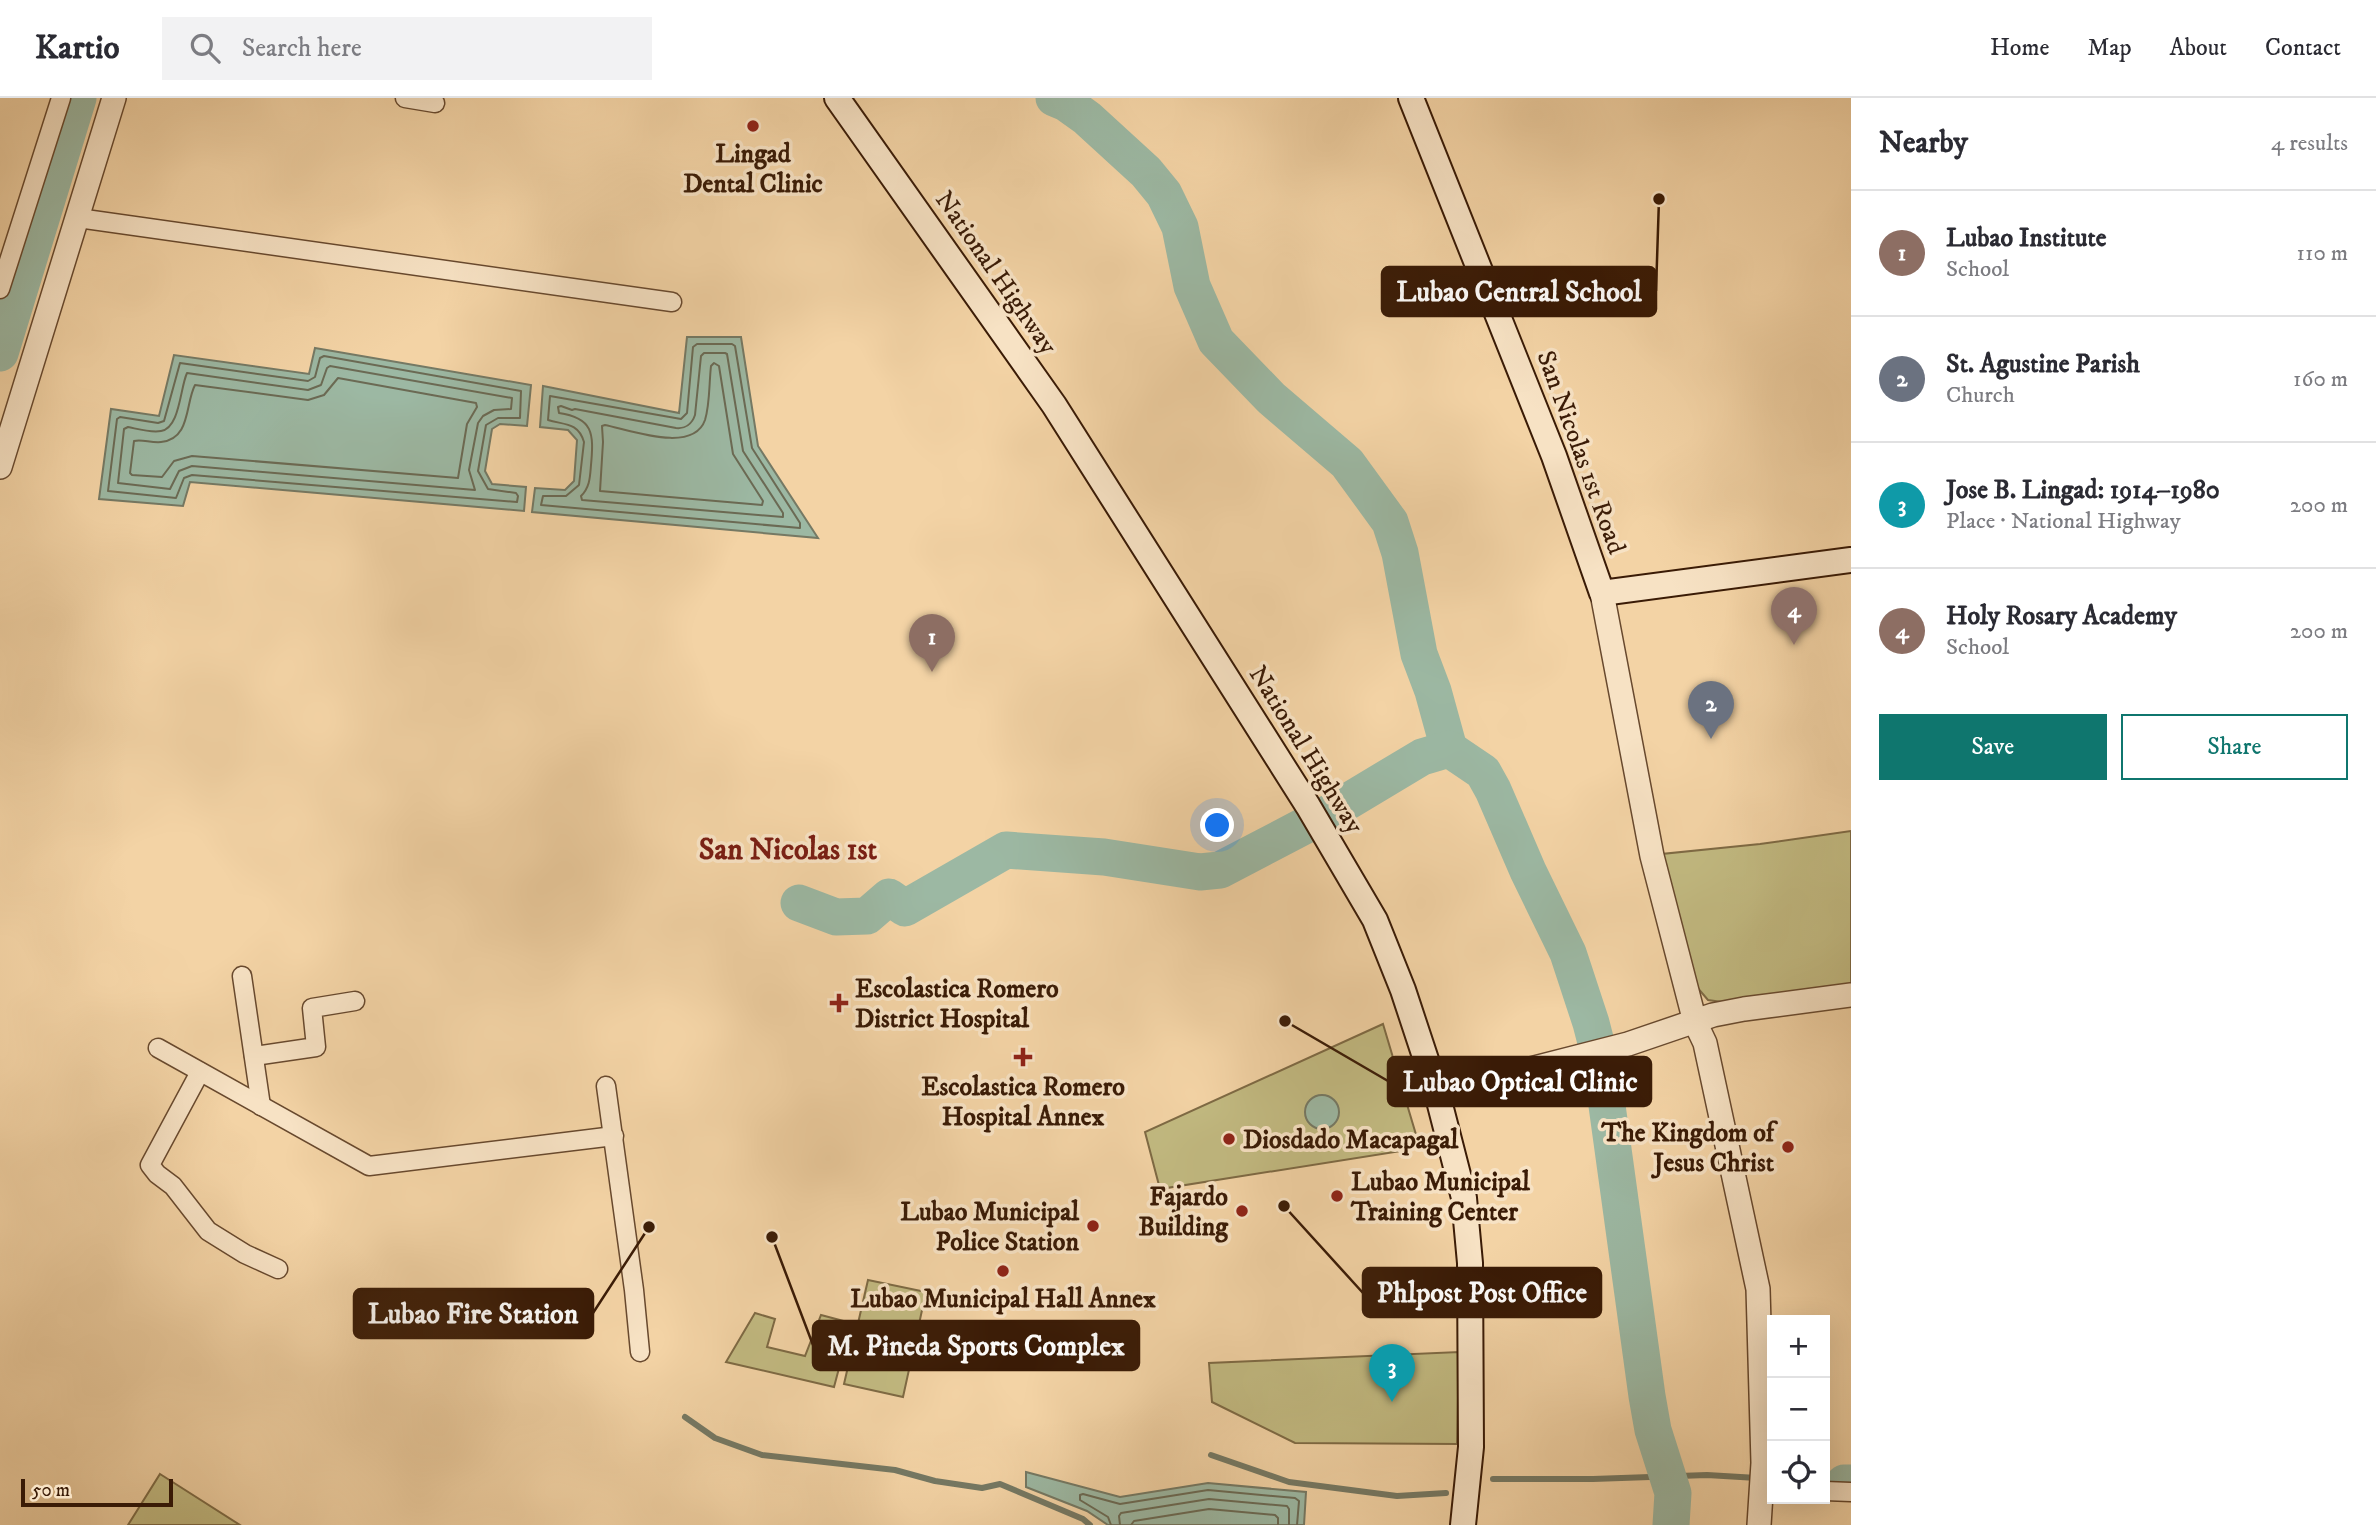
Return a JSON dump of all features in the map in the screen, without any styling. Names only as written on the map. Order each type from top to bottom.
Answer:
[{"type":"main road","name":"National Highway","points":[[837,98],[1054,405],[1308,806],[1374,920],[1403,990],[1437,1093],[1464,1198],[1470,1263],[1471,1447],[1463,1525]]},
{"type":"main road","name":"San Nicolas 1st Road","points":[[1411,98],[1555,456],[1602,593]]},
{"type":"main road","points":[[1602,593],[1851,560]]},
{"type":"street","points":[[0,289],[61,98]]},
{"type":"street","points":[[0,467],[114,98]]},
{"type":"street","points":[[405,98],[435,103]]},
{"type":"street","points":[[78,218],[672,302]]},
{"type":"street","points":[[1602,593],[1652,856],[1695,1022],[1705,1043],[1758,1289],[1765,1482],[1759,1525]]},
{"type":"street","points":[[242,976],[261,1106]]},
{"type":"street","points":[[1437,1093],[1628,1044],[1713,1015],[1851,995]]},
{"type":"street","points":[[254,1056],[316,1047],[312,1008],[355,1001]]},
{"type":"street","points":[[158,1048],[369,1166],[614,1136]]},
{"type":"street","points":[[200,1072],[150,1165],[179,1194],[208,1231],[245,1254],[278,1269]]},
{"type":"street","points":[[606,1086],[640,1352]]},
{"type":"street","points":[[1830,1491],[1851,1492]]},
{"type":"shaded area","points":[[1851,831],[1851,986],[1729,1003],[1708,1000],[1696,986],[1662,854]]},
{"type":"shaded area","points":[[1383,1024],[1420,1148],[1160,1189],[1145,1132]]},
{"type":"shaded area","points":[[868,1280],[926,1292],[903,1397],[844,1384]]},
{"type":"shaded area","points":[[755,1313],[775,1319],[767,1347],[805,1356],[821,1315],[851,1323],[834,1387],[726,1362]]},
{"type":"shaded area","points":[[1459,1352],[1457,1444],[1295,1443],[1212,1402],[1209,1363]]},
{"type":"shaded area","points":[[160,1474],[240,1525],[128,1525]]},
{"type":"water","points":[[687,337],[741,337],[758,446],[818,538],[532,512],[535,488],[565,490],[574,481],[577,440],[568,430],[540,427],[543,386],[679,413]]},
{"type":"water","points":[[315,348],[531,385],[527,426],[500,424],[492,429],[485,471],[492,484],[526,487],[524,511],[190,482],[183,506],[99,499],[111,409],[159,416],[174,355],[309,374]]},
{"type":"water","points":[[1322,1095],[1334,1100],[1339,1112],[1334,1124],[1322,1129],[1310,1124],[1305,1112],[1310,1100]]},
{"type":"water","points":[[1026,1472],[1120,1497],[1208,1483],[1306,1492],[1304,1525],[1108,1525],[1087,1511],[1026,1487]]},
{"type":"waterway","points":[[0,353],[78,98]]},
{"type":"waterway","points":[[1054,98],[1087,118],[1146,172],[1164,194],[1180,227],[1192,286],[1216,341],[1271,398],[1347,463],[1390,522],[1400,553],[1419,654],[1433,691],[1449,749]]},
{"type":"waterway","points":[[799,903],[836,917],[867,916],[889,897],[905,908],[1006,850],[1104,857],[1200,872],[1220,870],[1327,814],[1422,757],[1449,749],[1483,772],[1568,953],[1601,1062],[1647,1396],[1653,1430],[1673,1493],[1671,1525]]},
{"type":"waterway","points":[[685,1417],[715,1438],[762,1455],[895,1470],[935,1481],[982,1488],[1000,1484],[1083,1519],[1090,1525]]},
{"type":"waterway","points":[[1211,1455],[1289,1482],[1397,1496],[1446,1493]]},
{"type":"waterway","points":[[1493,1479],[1707,1475],[1757,1478]]},
{"type":"waterway","points":[[1830,1482],[1844,1483]]},
{"type":"waterway","points":[[1844,1483],[1851,1483]]},
{"type":"place","name":"Lingad Dental Clinic","points":[[753,126]]},
{"type":"place","name":"Lubao Central School","points":[[1659,199]]},
{"type":"place","name":"Holy Rosary Academy","points":[[1794,645]]},
{"type":"place","name":"Lubao Institute","points":[[932,672]]},
{"type":"place","name":"St. Agustine Parish","points":[[1711,739]]},
{"type":"place","name":"Escolastica Romero District Hospital","points":[[839,1003]]},
{"type":"place","name":"Lubao Optical Clinic","points":[[1285,1021]]},
{"type":"place","name":"Escolastica Romero Hospital Annex","points":[[1023,1057]]},
{"type":"place","name":"Diosdado Macapagal","points":[[1229,1139]]},
{"type":"place","name":"The Kingdom of Jesus Christ","points":[[1788,1147]]},
{"type":"place","name":"Lubao Municipal Training Center","points":[[1337,1196]]},
{"type":"place","name":"Phlpost Post Office","points":[[1284,1206]]},
{"type":"place","name":"Fajardo Building","points":[[1242,1211]]},
{"type":"place","name":"Lubao Municipal Police Station","points":[[1093,1226]]},
{"type":"place","name":"Lubao Fire Station","points":[[649,1227]]},
{"type":"place","name":"M. Pineda Sports Complex","points":[[772,1237]]},
{"type":"place","name":"Lubao Municipal Hall Annex","points":[[1003,1271]]},
{"type":"place","name":"Jose B. Lingad: 1914–1980","points":[[1392,1402]]},
{"type":"district","name":"San Nicolas 1st","points":[[788,849]]}]
